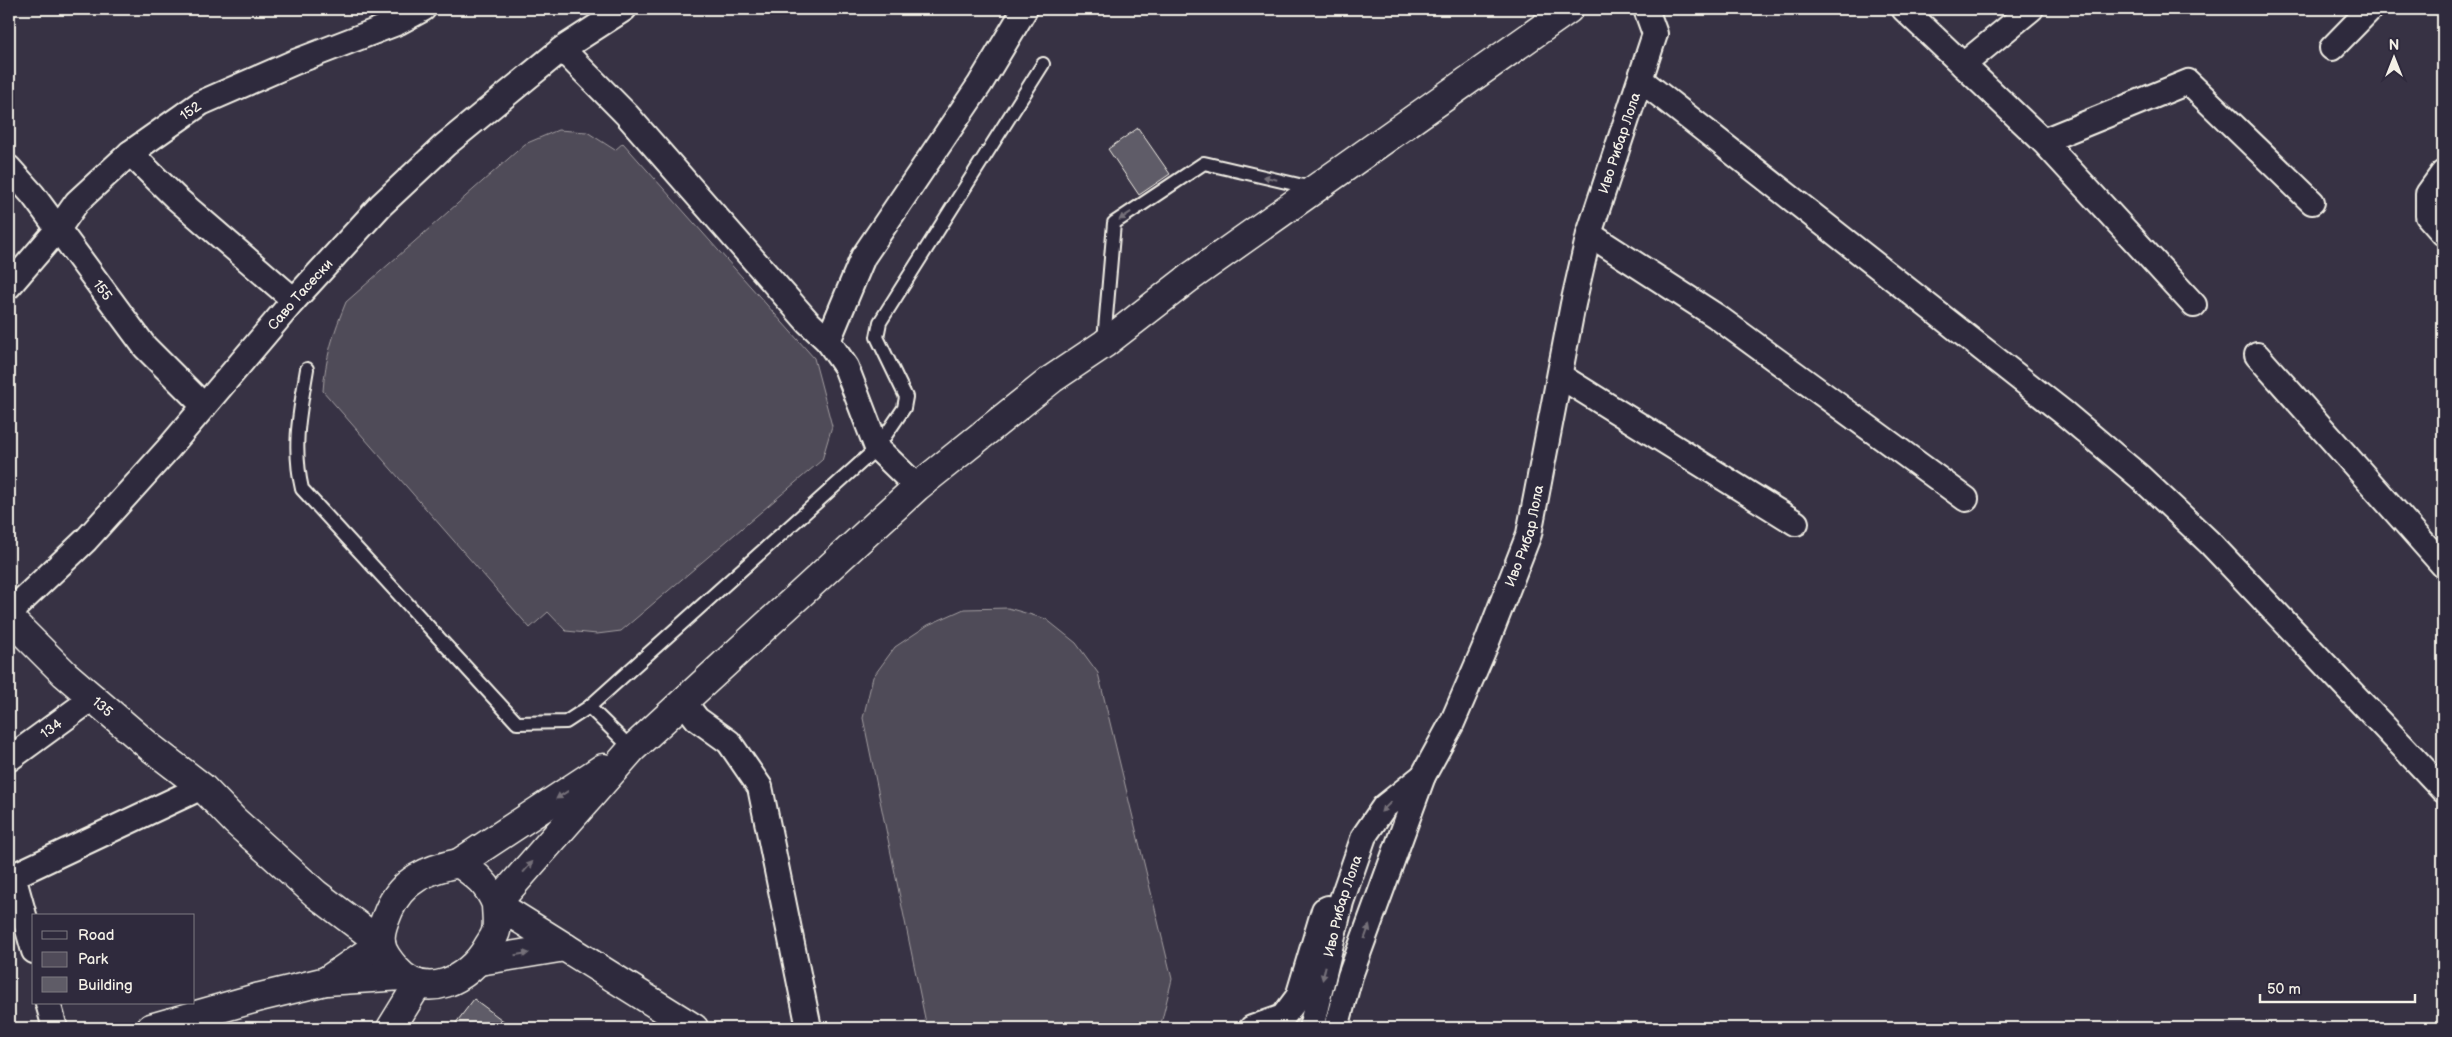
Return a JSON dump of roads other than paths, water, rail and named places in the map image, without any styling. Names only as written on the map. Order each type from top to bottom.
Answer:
[{"type":"main road","points":[[496,904],[632,749],[917,487],[1052,379],[1104,344],[1189,278],[1569,9]]},
{"type":"main road","name":"135","points":[[9,618],[66,674],[150,747],[202,787],[235,821],[316,894],[381,943]]},
{"type":"main road","points":[[410,980],[387,959],[381,943],[382,926],[395,896],[421,874],[459,863],[632,749]]},
{"type":"main road","points":[[151,1028],[260,997],[326,981],[410,980],[431,987],[452,981],[466,974],[479,961],[496,932],[496,904],[486,884],[459,863]]},
{"type":"main road","points":[[496,904],[694,1028]]},
{"type":"main road","points":[[326,981],[381,943]]},
{"type":"main road","points":[[479,961],[566,947]]},
{"type":"main road","points":[[391,1028],[410,980]]},
{"type":"street","name":"152","points":[[9,286],[58,229],[77,202],[130,153],[201,103],[295,62],[400,22],[423,9]]},
{"type":"street","name":"Саво Тасески","points":[[9,614],[86,540],[168,449],[294,300],[381,205],[445,145],[562,49],[624,9]]},
{"type":"street","points":[[828,342],[862,257],[980,84],[1025,9]]},
{"type":"street","name":"Иво Рибар Лола","points":[[1311,1028],[1341,902],[1364,836],[1384,807],[1423,776],[1456,714],[1487,642],[1529,534],[1573,304],[1590,234],[1641,80],[1654,34],[1646,9]]},
{"type":"street","points":[[1904,9],[2042,141],[2194,305]]},
{"type":"street","points":[[1963,66],[2031,9]]},
{"type":"street","points":[[2332,48],[2370,9]]},
{"type":"street","points":[[562,49],[627,115],[808,322],[828,342],[846,367],[877,448],[917,487]]},
{"type":"street","points":[[1641,80],[2064,413],[2140,477],[2210,543],[2443,789]]},
{"type":"street","points":[[2042,141],[2188,82],[2312,202]]},
{"type":"street","points":[[130,153],[176,198],[294,300]]},
{"type":"street","name":"155","points":[[9,168],[58,229],[145,347],[204,406]]},
{"type":"street","points":[[2443,173],[2428,194],[2428,216],[2443,233]]},
{"type":"street","points":[[1590,234],[1716,316],[1966,499]]},
{"type":"street","points":[[2257,355],[2443,565]]},
{"type":"street","points":[[1560,376],[1796,523]]},
{"type":"street","name":"134","points":[[9,759],[94,697]]},
{"type":"street","points":[[684,702],[696,719],[729,742],[760,787],[809,1028]]},
{"type":"street","points":[[1336,1028],[1350,976],[1423,776]]},
{"type":"street","points":[[32,945],[11,877],[202,787]]},
{"type":"street","points":[[1252,1028],[1283,1016],[1298,997],[1324,910],[1341,902]]},
{"type":"street","points":[[48,1004],[55,1028]]},
{"type":"lane","points":[[307,369],[296,435],[296,464],[302,489],[517,723],[566,722],[589,707],[877,448],[904,408],[906,397],[878,337],[880,322],[1043,64]]},
{"type":"lane","points":[[1104,344],[1114,223],[1204,163],[1317,189]]},
{"type":"lane","points":[[589,707],[632,749]]}]
